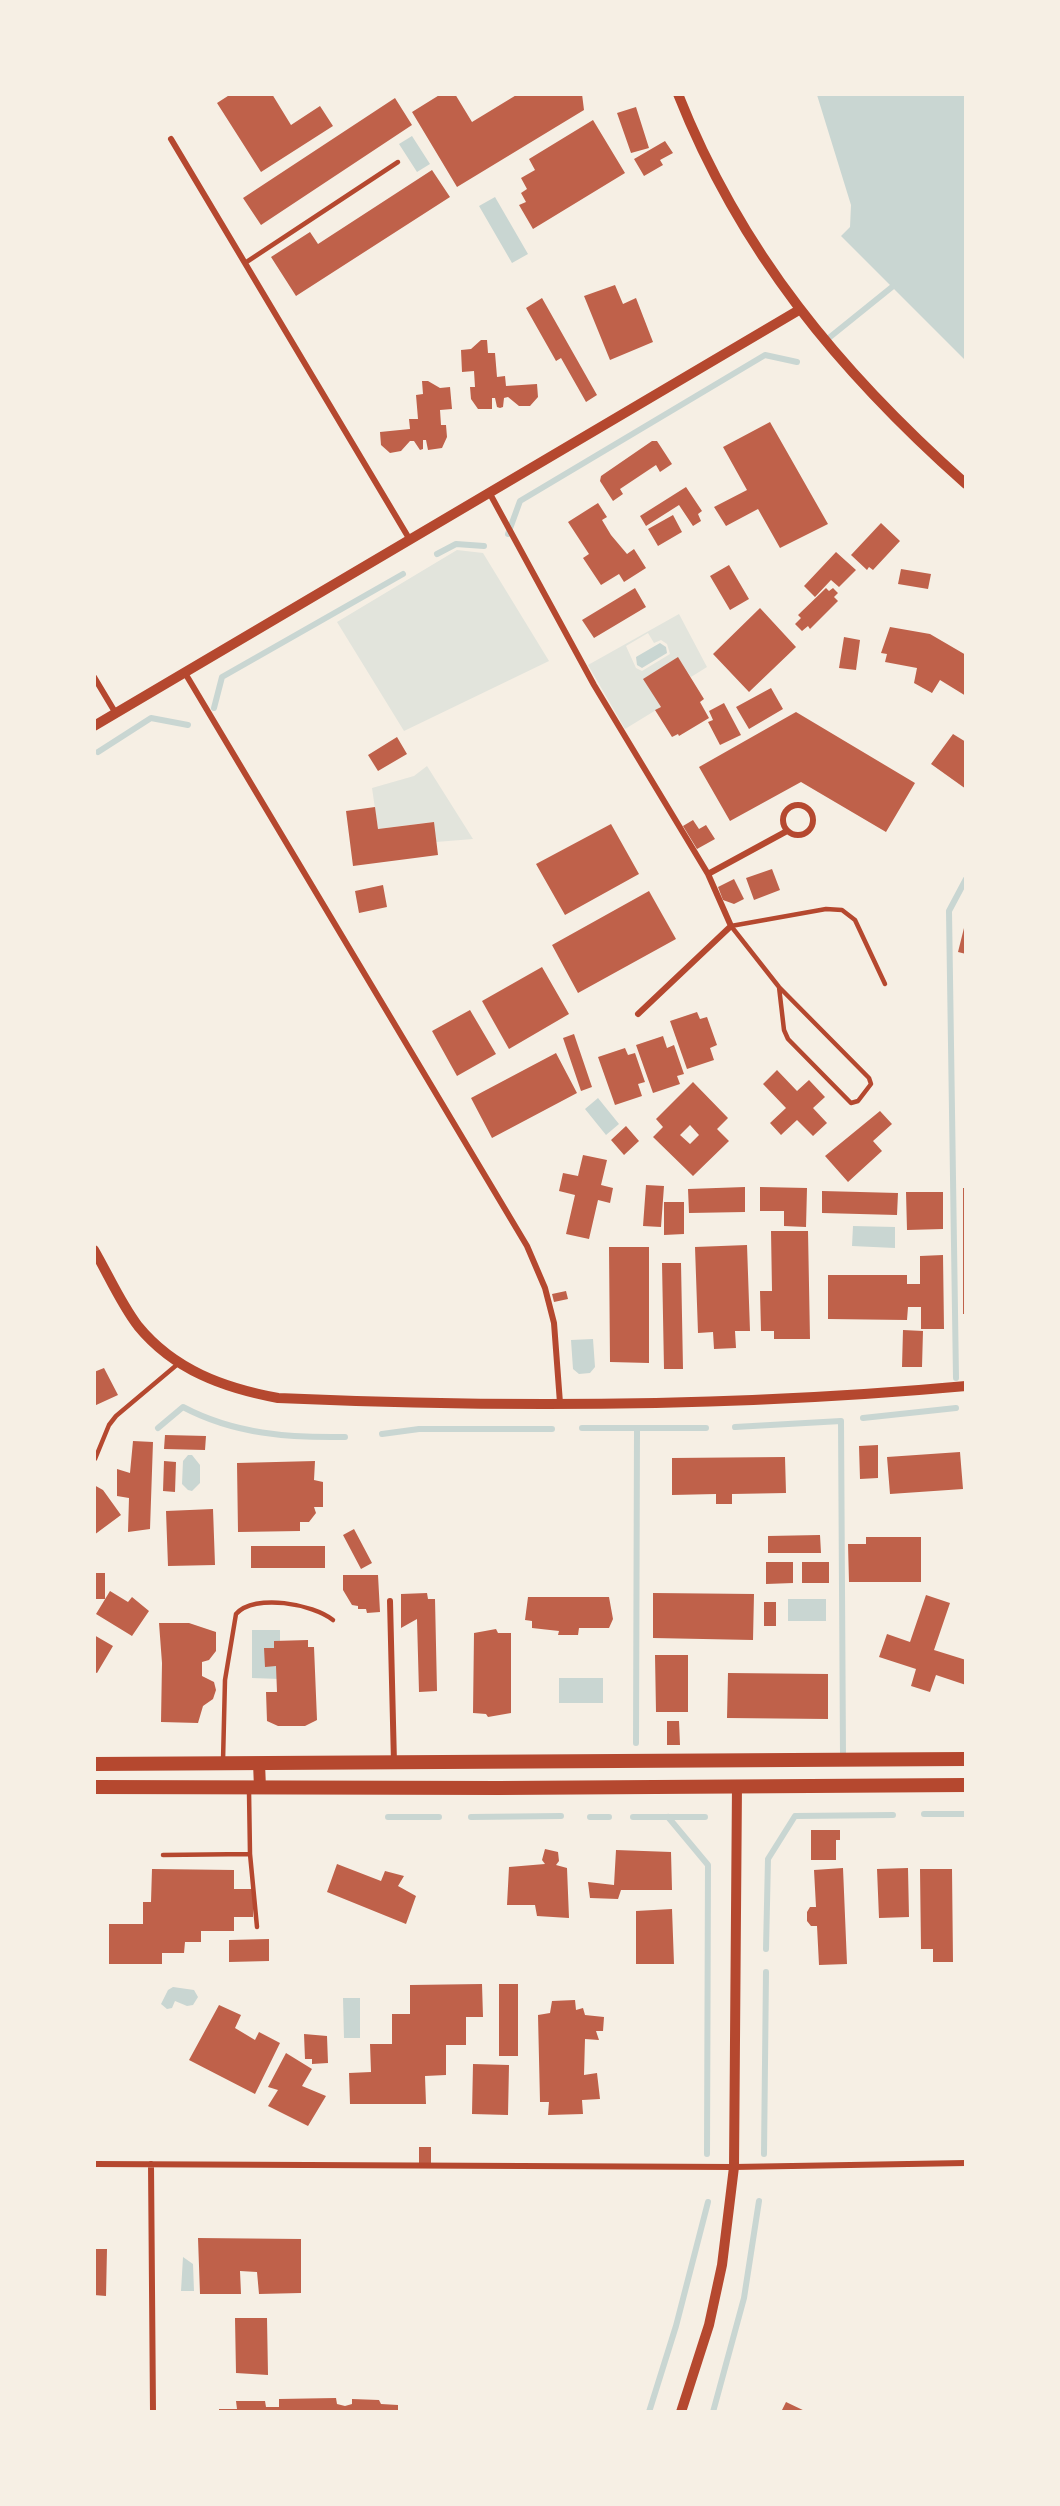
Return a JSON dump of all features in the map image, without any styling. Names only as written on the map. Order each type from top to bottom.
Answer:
[{"type":"main road","points":[[94,1764],[966,1759]]},
{"type":"main road","points":[[254,1788],[259,1763]]},
{"type":"main road","points":[[94,1787],[966,1785]]},
{"type":"street","points":[[678,94],[718,181],[756,249],[799,310],[859,382],[912,436],[966,484]]},
{"type":"street","points":[[171,139],[410,540]]},
{"type":"street","points":[[94,726],[799,310]]},
{"type":"street","points":[[489,492],[594,685],[708,874],[731,926],[638,1014]]},
{"type":"street","points":[[185,673],[527,1246],[546,1288],[554,1323],[560,1403]]},
{"type":"street","points":[[94,677],[115,712]]},
{"type":"street","points":[[799,805],[809,810],[813,821],[809,831],[798,836],[787,831],[783,820],[788,809],[799,805]]},
{"type":"street","points":[[708,874],[787,831]]},
{"type":"street","points":[[94,1250],[137,1324],[179,1363],[218,1384],[278,1398],[685,1404],[841,1397],[966,1386]]},
{"type":"street","points":[[390,1601],[394,1764]]},
{"type":"street","points":[[681,2412],[710,2325],[722,2265],[734,2167],[737,1785]]},
{"type":"street","points":[[94,2164],[734,2167],[966,2163]]},
{"type":"street","points":[[151,2164],[153,2412]]},
{"type":"lane","points":[[245,262],[398,162]]},
{"type":"lane","points":[[779,987],[784,1030],[788,1039],[851,1103],[858,1101],[871,1084],[869,1078],[779,987],[731,926],[826,909],[842,910],[855,920],[885,984]]},
{"type":"lane","points":[[95,1459],[109,1425],[179,1363]]},
{"type":"lane","points":[[223,1763],[225,1680],[236,1614],[257,1605],[294,1603],[324,1612],[333,1620]]},
{"type":"lane","points":[[254,1788],[250,1854],[257,1927]]},
{"type":"lane","points":[[163,1855],[250,1854]]},
{"type":"shaded area","points":[[817,95],[965,95],[965,360],[841,236],[850,227],[851,205]]},
{"type":"shaded area","points":[[412,136],[430,164],[417,172],[399,144]]},
{"type":"shaded area","points":[[495,197],[528,254],[512,263],[479,206]]},
{"type":"shaded area","points":[[457,550],[483,553],[549,661],[404,731],[337,622]]},
{"type":"shaded area","points":[[679,614],[707,667],[691,677],[678,658],[644,679],[661,707],[625,729],[588,665]],"holes":[[[648,633],[654,643],[661,640],[667,644],[670,654],[642,671],[636,668],[626,646]]]},
{"type":"shaded area","points":[[660,643],[666,647],[667,653],[642,668],[637,665],[636,657]]},
{"type":"shaded area","points":[[427,766],[473,839],[436,842],[433,822],[378,829],[372,788],[414,776]]},
{"type":"shaded area","points":[[598,1098],[619,1124],[606,1135],[585,1109]]},
{"type":"shaded area","points":[[853,1226],[895,1227],[895,1248],[852,1246]]},
{"type":"shaded area","points":[[593,1339],[595,1367],[590,1373],[579,1374],[573,1369],[571,1340]]},
{"type":"shaded area","points":[[188,1455],[192,1455],[200,1465],[200,1483],[192,1491],[182,1484],[183,1461]]},
{"type":"shaded area","points":[[788,1599],[826,1599],[826,1621],[788,1621]]},
{"type":"shaded area","points":[[252,1630],[280,1630],[280,1679],[252,1678]]},
{"type":"shaded area","points":[[559,1678],[603,1678],[603,1703],[559,1703]]},
{"type":"shaded area","points":[[173,1987],[194,1990],[198,1997],[193,2005],[187,2006],[175,2001],[172,2008],[167,2009],[161,2004],[168,1990]]},
{"type":"shaded area","points":[[343,1998],[360,1998],[360,2038],[344,2038]]},
{"type":"shaded area","points":[[183,2257],[193,2264],[194,2291],[181,2291]]},
{"type":"building","points":[[231,94],[272,94],[291,125],[320,106],[333,126],[261,172],[217,103]]},
{"type":"building","points":[[441,94],[455,94],[472,122],[518,94],[582,94],[584,110],[457,187],[412,112]]},
{"type":"building","points":[[395,98],[412,125],[261,225],[243,198]]},
{"type":"building","points":[[636,107],[649,148],[631,153],[617,113]]},
{"type":"building","points":[[593,120],[625,173],[533,229],[519,205],[526,202],[521,193],[527,189],[521,178],[535,170],[529,159]]},
{"type":"building","points":[[665,141],[673,153],[660,160],[663,165],[644,176],[634,159]]},
{"type":"building","points":[[432,170],[450,197],[296,296],[271,257],[310,232],[318,244]]},
{"type":"building","points":[[615,285],[623,304],[636,298],[653,342],[610,360],[584,296]]},
{"type":"building","points":[[542,298],[597,395],[586,402],[561,358],[556,361],[526,308]]},
{"type":"building","points":[[481,340],[487,340],[488,353],[495,353],[497,377],[505,376],[506,386],[537,384],[538,397],[530,406],[519,406],[508,397],[504,398],[503,407],[497,407],[495,398],[492,398],[492,409],[478,409],[471,399],[470,387],[475,387],[474,371],[462,372],[461,350],[471,349]]},
{"type":"building","points":[[422,381],[428,381],[440,388],[450,387],[452,409],[440,410],[441,425],[446,425],[447,437],[442,448],[428,450],[426,440],[423,440],[423,449],[420,450],[414,441],[410,441],[401,451],[390,453],[381,445],[380,432],[410,429],[409,419],[418,419],[416,395],[423,394]]},
{"type":"building","points":[[770,422],[828,524],[780,548],[758,509],[726,526],[714,507],[747,490],[723,447]]},
{"type":"building","points":[[652,441],[657,441],[672,464],[660,472],[656,465],[620,489],[623,494],[613,501],[600,481],[601,476]]},
{"type":"building","points":[[686,487],[702,511],[698,514],[701,521],[693,526],[679,505],[646,526],[640,516]]},
{"type":"building","points":[[598,503],[607,517],[602,520],[611,535],[627,554],[634,549],[646,568],[624,582],[619,574],[601,585],[583,558],[589,554],[568,522]]},
{"type":"building","points":[[673,515],[682,532],[658,546],[648,529]]},
{"type":"building","points":[[881,523],[900,541],[873,570],[869,567],[867,570],[851,555]]},
{"type":"building","points":[[836,552],[856,570],[839,587],[831,580],[815,597],[804,586]]},
{"type":"building","points":[[729,565],[749,599],[730,610],[710,576]]},
{"type":"building","points":[[901,569],[931,574],[928,589],[898,584]]},
{"type":"building","points":[[635,588],[646,607],[594,638],[582,620]]},
{"type":"building","points":[[826,588],[829,591],[833,588],[838,593],[834,597],[838,601],[810,629],[808,626],[802,631],[795,624],[801,618],[798,615]]},
{"type":"building","points":[[760,608],[796,647],[749,692],[713,654]]},
{"type":"building","points":[[890,627],[930,634],[966,655],[966,696],[940,680],[932,693],[914,683],[917,668],[885,662],[887,654],[881,653]]},
{"type":"building","points":[[844,637],[860,640],[856,670],[839,668]]},
{"type":"building","points":[[678,657],[704,699],[700,702],[709,718],[679,736],[678,734],[672,737],[655,710],[661,707],[643,679]]},
{"type":"building","points":[[771,688],[783,709],[749,729],[736,707]]},
{"type":"building","points":[[724,703],[741,735],[720,745],[708,722],[713,720],[709,711]]},
{"type":"building","points":[[796,712],[915,783],[886,832],[801,782],[730,821],[699,767]]},
{"type":"building","points":[[953,734],[966,742],[966,789],[931,764]]},
{"type":"building","points":[[397,737],[407,754],[378,771],[368,755]]},
{"type":"building","points":[[375,807],[378,829],[434,822],[438,855],[353,866],[346,811]]},
{"type":"building","points":[[693,820],[699,829],[706,825],[715,839],[697,849],[683,826]]},
{"type":"building","points":[[611,824],[639,874],[565,915],[536,864]]},
{"type":"building","points":[[772,869],[780,890],[754,900],[746,878]]},
{"type":"building","points":[[734,879],[744,899],[734,904],[723,900],[718,887]]},
{"type":"building","points":[[383,885],[387,907],[359,913],[355,891]]},
{"type":"building","points":[[649,891],[676,939],[578,993],[552,945]]},
{"type":"building","points":[[966,925],[966,954],[958,952]]},
{"type":"building","points":[[542,967],[569,1014],[509,1049],[482,1001]]},
{"type":"building","points":[[470,1010],[496,1054],[457,1076],[432,1031]]},
{"type":"building","points":[[697,1012],[700,1019],[707,1017],[717,1045],[710,1048],[714,1060],[687,1069],[670,1021]]},
{"type":"building","points":[[574,1034],[592,1087],[581,1091],[563,1038]]},
{"type":"building","points":[[663,1036],[667,1048],[674,1045],[684,1074],[677,1076],[680,1084],[653,1093],[636,1045]]},
{"type":"building","points":[[625,1048],[628,1055],[635,1053],[645,1082],[638,1084],[642,1096],[615,1105],[598,1057]]},
{"type":"building","points":[[556,1053],[577,1093],[492,1138],[471,1098]]},
{"type":"building","points":[[777,1070],[797,1091],[809,1080],[825,1097],[813,1108],[827,1123],[813,1136],[797,1120],[781,1135],[770,1123],[786,1108],[763,1084]]},
{"type":"building","points":[[693,1082],[728,1118],[717,1129],[729,1141],[693,1176],[653,1137],[663,1127],[656,1119]],"holes":[[[690,1125],[699,1135],[690,1144],[680,1135]]]},
{"type":"building","points":[[880,1111],[892,1124],[873,1141],[882,1151],[848,1182],[825,1156]]},
{"type":"building","points":[[626,1126],[639,1141],[624,1155],[611,1140]]},
{"type":"building","points":[[583,1155],[607,1160],[601,1185],[613,1188],[610,1203],[598,1200],[589,1239],[566,1234],[575,1195],[559,1191],[563,1173],[578,1176]]},
{"type":"building","points":[[646,1185],[664,1186],[661,1227],[643,1226]]},
{"type":"building","points":[[745,1187],[745,1212],[689,1213],[688,1189]]},
{"type":"building","points":[[760,1187],[807,1188],[806,1227],[784,1226],[784,1211],[760,1211]]},
{"type":"building","points":[[963,1188],[966,1188],[966,1314],[963,1314]]},
{"type":"building","points":[[822,1191],[898,1193],[897,1215],[822,1213]]},
{"type":"building","points":[[906,1192],[943,1192],[943,1229],[907,1230]]},
{"type":"building","points":[[664,1202],[684,1202],[684,1234],[664,1235]]},
{"type":"building","points":[[771,1231],[808,1231],[810,1339],[774,1339],[774,1331],[761,1331],[760,1291],[772,1291]]},
{"type":"building","points":[[747,1245],[750,1331],[735,1331],[736,1348],[714,1349],[713,1332],[698,1333],[695,1247]]},
{"type":"building","points":[[609,1247],[649,1247],[649,1363],[610,1362]]},
{"type":"building","points":[[943,1255],[944,1329],[921,1329],[921,1307],[908,1307],[907,1320],[828,1319],[828,1275],[907,1275],[907,1284],[920,1284],[920,1256]]},
{"type":"building","points":[[662,1263],[681,1263],[683,1369],[664,1369]]},
{"type":"building","points":[[566,1291],[568,1299],[554,1302],[552,1294]]},
{"type":"building","points":[[903,1330],[923,1331],[922,1367],[902,1367]]},
{"type":"building","points":[[104,1368],[118,1395],[94,1406],[94,1372]]},
{"type":"building","points":[[165,1435],[206,1436],[205,1450],[164,1449]]},
{"type":"building","points":[[133,1441],[153,1442],[150,1529],[128,1532],[129,1498],[117,1496],[117,1469],[130,1473]]},
{"type":"building","points":[[878,1445],[878,1478],[860,1479],[859,1446]]},
{"type":"building","points":[[960,1452],[963,1489],[890,1494],[887,1457]]},
{"type":"building","points":[[785,1457],[786,1493],[732,1494],[732,1504],[716,1504],[716,1494],[672,1495],[672,1458]]},
{"type":"building","points":[[164,1461],[176,1462],[175,1492],[163,1491]]},
{"type":"building","points":[[315,1461],[314,1480],[323,1482],[323,1507],[314,1507],[316,1513],[309,1522],[300,1522],[300,1531],[238,1532],[237,1463]]},
{"type":"building","points":[[94,1485],[103,1490],[121,1515],[94,1535]]},
{"type":"building","points":[[213,1509],[215,1565],[168,1566],[166,1511]]},
{"type":"building","points":[[354,1529],[372,1563],[361,1569],[343,1535]]},
{"type":"building","points":[[820,1535],[821,1553],[768,1553],[768,1536]]},
{"type":"building","points":[[866,1537],[921,1537],[921,1582],[849,1582],[848,1544],[866,1544]]},
{"type":"building","points":[[251,1546],[325,1546],[325,1568],[251,1568]]},
{"type":"building","points":[[766,1562],[793,1562],[793,1583],[766,1584]]},
{"type":"building","points":[[802,1562],[829,1562],[829,1583],[802,1583]]},
{"type":"building","points":[[94,1573],[105,1573],[105,1599],[94,1599]]},
{"type":"building","points":[[343,1575],[378,1575],[380,1612],[367,1613],[366,1609],[358,1609],[358,1606],[352,1605],[343,1590]]},
{"type":"building","points":[[110,1591],[128,1602],[132,1597],[149,1611],[132,1636],[96,1614]]},
{"type":"building","points":[[427,1593],[428,1599],[435,1599],[437,1691],[419,1692],[417,1619],[401,1628],[401,1594]]},
{"type":"building","points":[[653,1593],[754,1594],[753,1640],[653,1638]]},
{"type":"building","points":[[926,1595],[950,1603],[934,1650],[966,1660],[966,1685],[936,1675],[930,1692],[911,1686],[916,1669],[879,1657],[887,1634],[910,1642]]},
{"type":"building","points":[[528,1597],[609,1597],[613,1619],[609,1628],[579,1628],[578,1635],[558,1635],[559,1631],[532,1628],[532,1621],[525,1620]]},
{"type":"building","points":[[764,1602],[776,1602],[776,1626],[764,1626]]},
{"type":"building","points":[[159,1623],[189,1623],[216,1632],[216,1651],[209,1660],[202,1662],[202,1676],[214,1682],[216,1690],[213,1699],[203,1706],[198,1723],[161,1722],[162,1663]]},
{"type":"building","points":[[496,1629],[498,1633],[511,1633],[511,1713],[488,1717],[486,1714],[473,1713],[474,1633]]},
{"type":"building","points":[[94,1635],[113,1646],[97,1673],[94,1672]]},
{"type":"building","points":[[308,1640],[308,1647],[314,1647],[317,1720],[305,1726],[278,1726],[267,1721],[266,1692],[277,1692],[276,1666],[265,1667],[264,1648],[274,1648],[274,1641]]},
{"type":"building","points":[[655,1655],[688,1655],[688,1712],[656,1712]]},
{"type":"building","points":[[728,1673],[828,1674],[828,1719],[727,1718]]},
{"type":"building","points":[[667,1721],[679,1721],[680,1745],[667,1745]]},
{"type":"building","points":[[811,1830],[840,1830],[840,1840],[836,1840],[836,1860],[811,1860]]},
{"type":"building","points":[[545,1849],[558,1852],[559,1861],[556,1865],[567,1868],[569,1918],[537,1916],[535,1905],[507,1905],[509,1867],[545,1864],[542,1860]]},
{"type":"building","points":[[616,1850],[671,1852],[672,1890],[621,1890],[618,1899],[590,1898],[588,1882],[614,1885]]},
{"type":"building","points":[[337,1864],[381,1881],[385,1871],[404,1876],[398,1886],[416,1896],[406,1924],[327,1892]]},
{"type":"building","points":[[843,1868],[847,1964],[819,1965],[817,1926],[811,1926],[807,1921],[807,1912],[810,1907],[816,1907],[814,1870]]},
{"type":"building","points":[[908,1868],[909,1917],[879,1918],[877,1869]]},
{"type":"building","points":[[152,1869],[234,1870],[234,1889],[253,1889],[253,1917],[234,1917],[234,1931],[201,1931],[201,1942],[185,1942],[184,1953],[162,1953],[162,1964],[109,1964],[109,1924],[143,1924],[143,1902],[151,1902]]},
{"type":"building","points":[[920,1869],[952,1869],[953,1962],[933,1962],[933,1949],[921,1949]]},
{"type":"building","points":[[672,1909],[674,1964],[636,1964],[636,1911]]},
{"type":"building","points":[[269,1939],[269,1961],[229,1962],[229,1940]]},
{"type":"building","points":[[482,1984],[483,2017],[466,2017],[466,2045],[446,2045],[446,2075],[425,2076],[426,2104],[350,2104],[349,2073],[371,2072],[370,2044],[392,2044],[392,2014],[410,2014],[410,1985]]},
{"type":"building","points":[[499,1984],[518,1984],[518,2056],[499,2056]]},
{"type":"building","points":[[575,2000],[576,2010],[583,2008],[585,2015],[604,2017],[603,2031],[596,2031],[599,2040],[585,2039],[584,2075],[597,2073],[600,2099],[582,2100],[583,2114],[548,2115],[549,2102],[540,2102],[538,2015],[550,2013],[552,2001]]},
{"type":"building","points":[[219,2005],[241,2015],[235,2028],[255,2040],[259,2032],[280,2043],[255,2094],[189,2060]]},
{"type":"building","points":[[304,2034],[327,2036],[328,2063],[312,2064],[312,2059],[305,2059]]},
{"type":"building","points":[[286,2053],[312,2069],[302,2086],[326,2096],[308,2126],[268,2106],[278,2090],[268,2087]]},
{"type":"building","points":[[473,2064],[509,2065],[508,2115],[472,2114]]},
{"type":"building","points":[[419,2147],[431,2147],[431,2163],[419,2163]]},
{"type":"building","points":[[198,2238],[301,2239],[301,2293],[259,2294],[257,2272],[240,2271],[241,2294],[200,2294]]},
{"type":"building","points":[[94,2249],[107,2249],[106,2296],[94,2295]]},
{"type":"building","points":[[235,2318],[267,2318],[268,2375],[236,2373]]},
{"type":"building","points":[[336,2398],[337,2404],[345,2406],[352,2404],[352,2399],[379,2400],[381,2404],[398,2405],[398,2412],[219,2412],[219,2409],[237,2409],[236,2401],[265,2401],[266,2407],[279,2407],[279,2399]]},
{"type":"building","points":[[786,2402],[807,2412],[781,2412]]},
{"type":"waterway","points":[[830,337],[892,287]]},
{"type":"waterway","points":[[508,534],[520,501],[765,355],[797,362]]},
{"type":"waterway","points":[[437,554],[456,544],[484,546]]},
{"type":"waterway","points":[[214,708],[222,677],[403,574]]},
{"type":"waterway","points":[[98,752],[151,718],[188,725]]},
{"type":"waterway","points":[[956,1378],[949,911],[966,879]]},
{"type":"waterway","points":[[158,1428],[183,1407],[242,1429],[303,1437],[345,1437]]},
{"type":"waterway","points":[[863,1418],[956,1408]]},
{"type":"waterway","points":[[735,1427],[841,1421],[843,1755]]},
{"type":"waterway","points":[[582,1428],[706,1428]]},
{"type":"waterway","points":[[382,1434],[419,1429],[552,1429]]},
{"type":"waterway","points":[[636,1743],[637,1429]]},
{"type":"waterway","points":[[924,1814],[966,1814]]},
{"type":"waterway","points":[[766,1949],[768,1859],[795,1816],[893,1815]]},
{"type":"waterway","points":[[471,1817],[561,1816]]},
{"type":"waterway","points":[[388,1817],[439,1817]]},
{"type":"waterway","points":[[590,1817],[609,1817]]},
{"type":"waterway","points":[[633,1817],[705,1817]]},
{"type":"waterway","points":[[668,1817],[708,1865],[707,2154]]},
{"type":"waterway","points":[[764,2154],[766,1972]]},
{"type":"waterway","points":[[713,2412],[744,2298],[759,2201]]},
{"type":"waterway","points":[[649,2412],[676,2326],[708,2202]]}]
